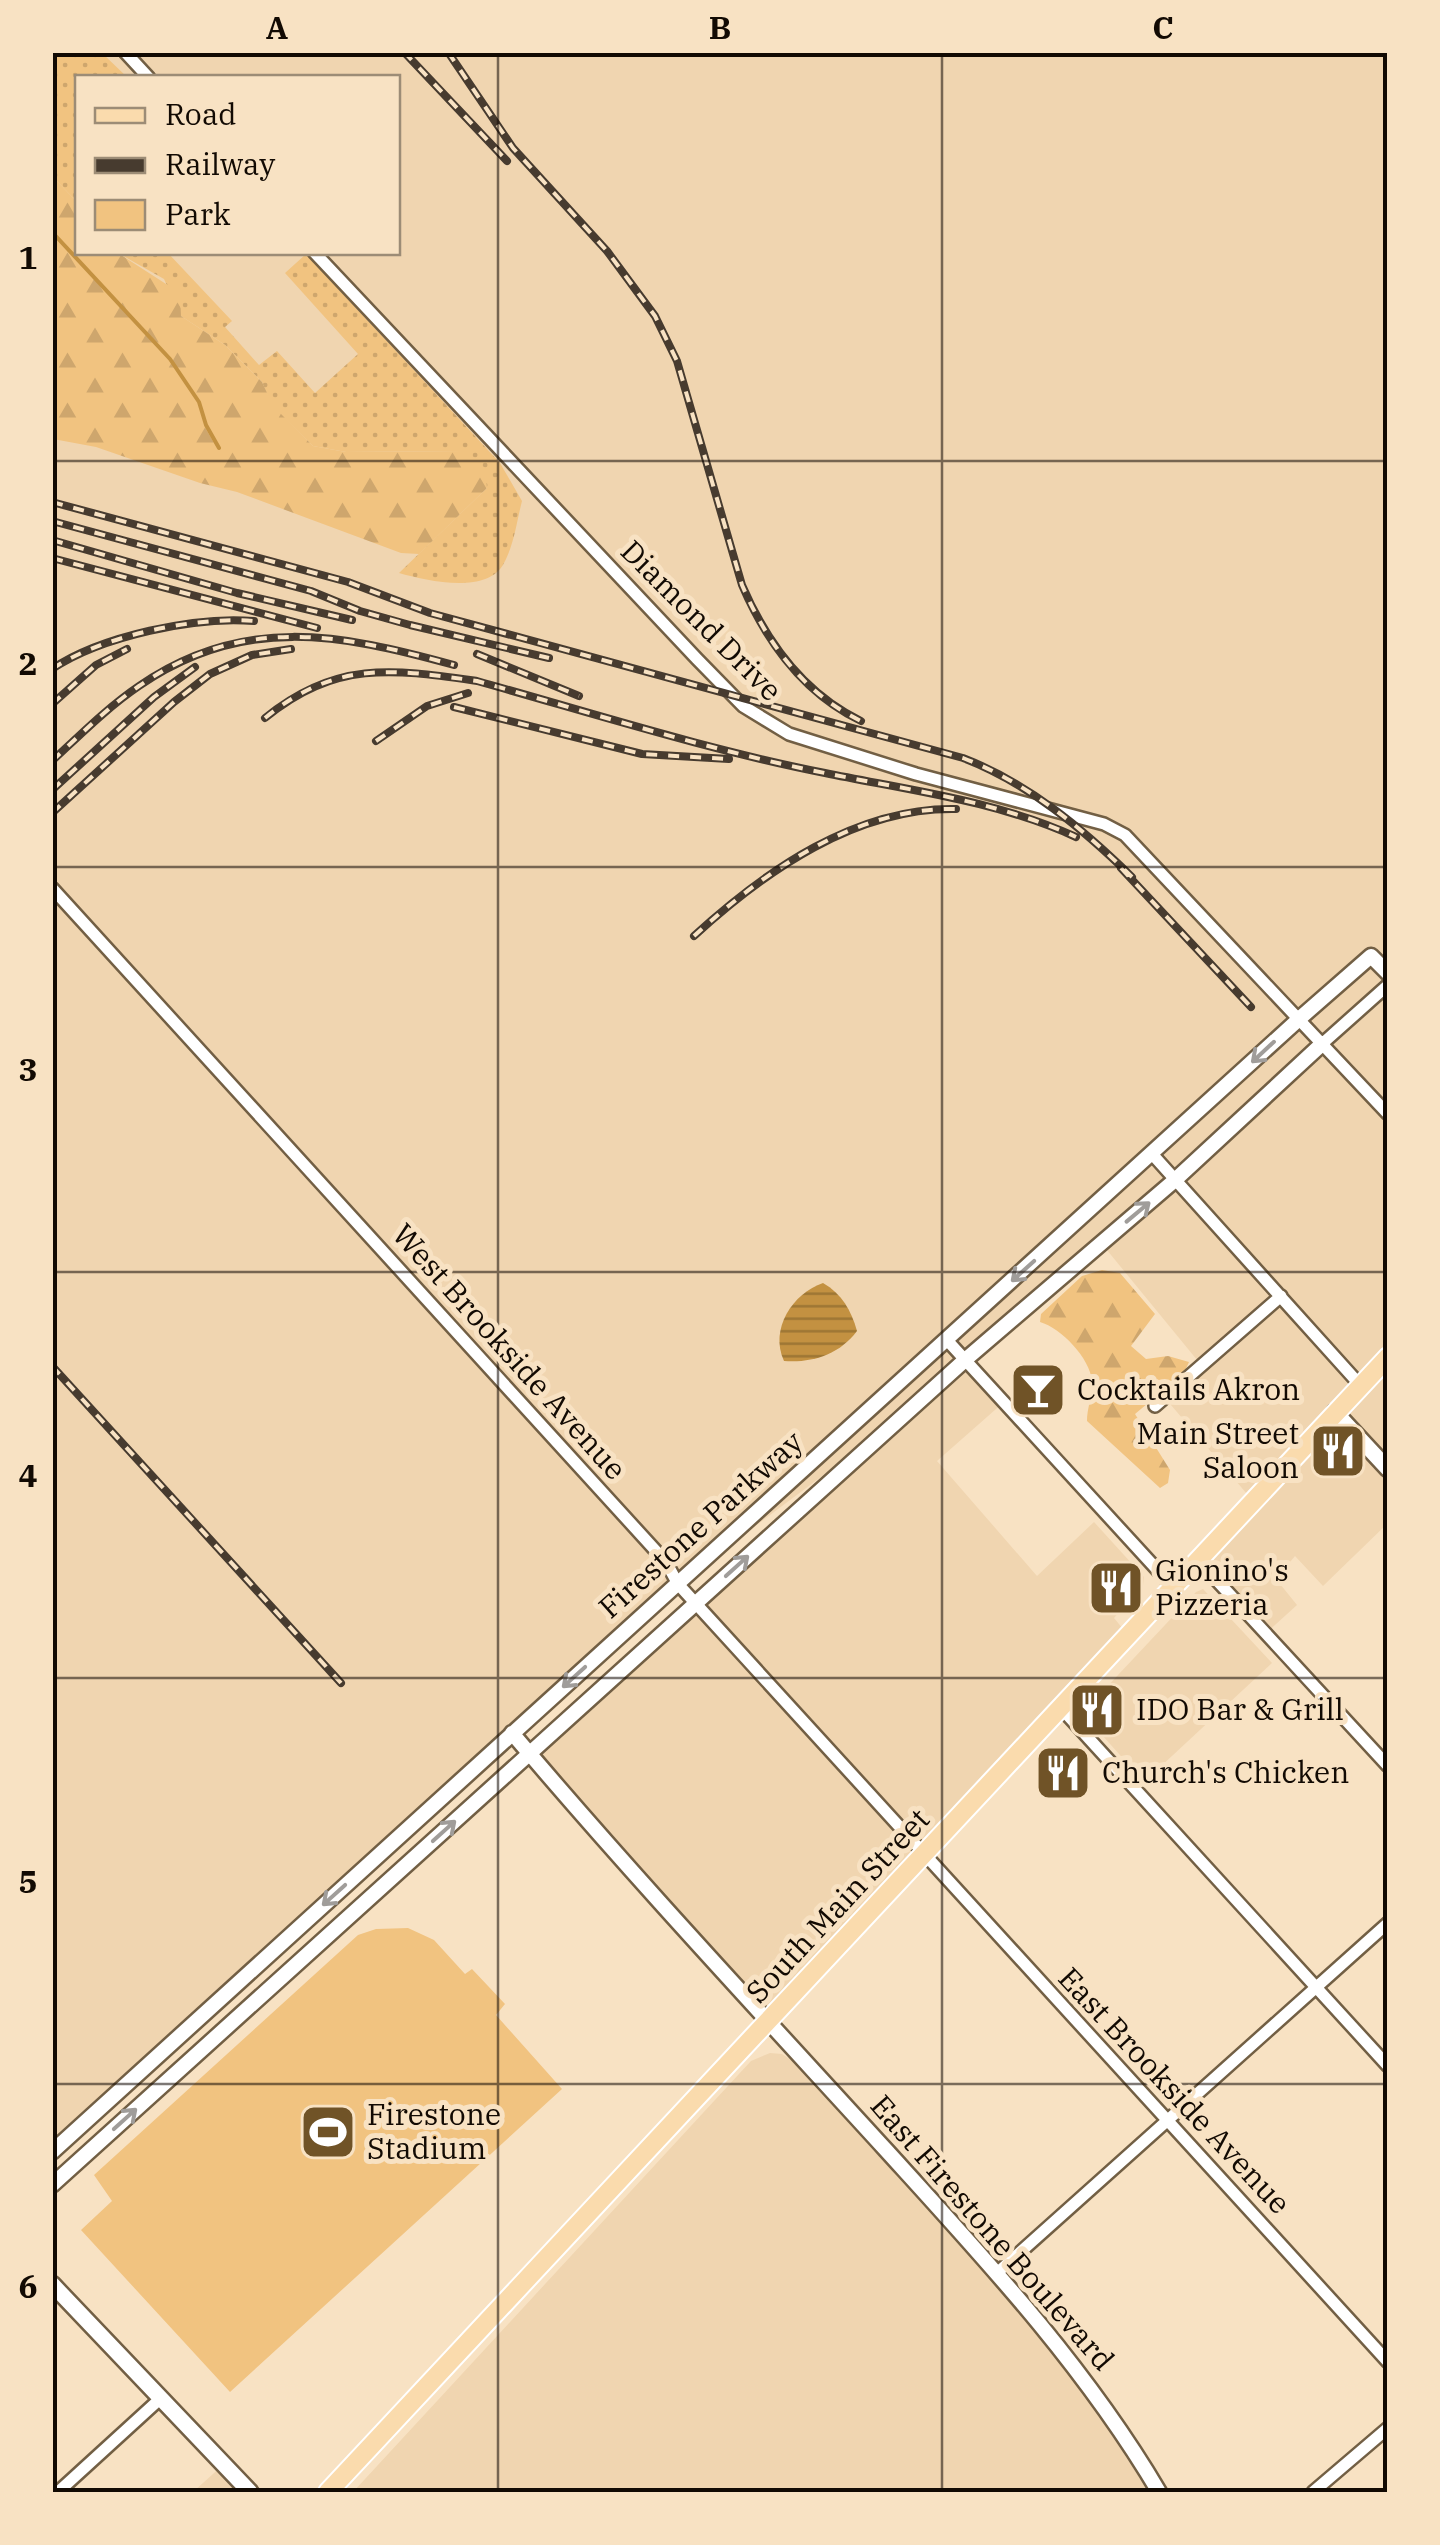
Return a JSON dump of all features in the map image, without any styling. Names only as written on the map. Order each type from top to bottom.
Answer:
[{"type":"main road","name":"South Main Street","points":[[328,2492],[1388,1357]]},
{"type":"main road","points":[[1335,1412],[1388,1469]]},
{"type":"main road","points":[[52,2284],[250,2492]]},
{"type":"street","points":[[125,52],[146,75]]},
{"type":"street","name":"Diamond Drive","points":[[317,255],[754,716],[811,743],[1104,824],[1135,843],[1388,1114]]},
{"type":"street","name":"West Brookside Avenue","points":[[52,888],[666,1562],[695,1604],[922,1855]]},
{"type":"street","name":"Firestone Parkway","points":[[52,2152],[1299,1018],[1371,956],[1388,973]]},
{"type":"street","name":"Firestone Parkway","points":[[52,2185],[965,1360],[1175,1180],[1388,985]]},
{"type":"street","points":[[1152,1155],[1361,1386]]},
{"type":"street","points":[[1156,1406],[1281,1296]]},
{"type":"street","points":[[946,1339],[1173,1587]]},
{"type":"street","points":[[1198,1560],[1388,1766]]},
{"type":"street","points":[[1061,1708],[1388,2066]]},
{"type":"street","name":"East Firestone Boulevard","points":[[512,1733],[1074,2363],[1159,2492]]},
{"type":"street","name":"East Brookside Avenue","points":[[922,1855],[1388,2362]]},
{"type":"street","points":[[997,2273],[1388,1923]]},
{"type":"street","points":[[58,2492],[162,2398]]},
{"type":"street","points":[[1313,2492],[1388,2428]]},
{"type":"shaded area","points":[[53,53],[1387,53],[1387,1524],[1323,1586],[1295,1556],[1276,1579],[1297,1605],[1266,1633],[1198,1560],[1253,1501],[1165,1398],[1202,1366],[1102,1244],[965,1359],[1004,1402],[937,1461],[1037,1576],[1094,1522],[1144,1577],[1143,1585],[1114,1618],[1128,1635],[767,2022],[529,1753],[889,1426],[678,1584],[53,2152]]},
{"type":"shaded area","points":[[823,1283],[845,1303],[857,1331],[824,1356],[784,1361],[780,1337],[787,1314],[802,1295]]},
{"type":"shaded area","points":[[1203,1589],[1272,1663],[1144,1782],[1086,1717],[1087,1708]]},
{"type":"shaded area","points":[[770,2053],[793,2061],[1034,2327],[1083,2391],[1149,2492],[353,2492],[751,2061]]},
{"type":"shaded area","points":[[224,2464],[250,2492],[193,2492]]},
{"type":"green space","points":[[52,53],[102,53],[125,75],[75,75],[75,200],[53,177]]},
{"type":"green space","points":[[53,177],[75,200],[75,255],[121,255],[180,293],[181,316],[225,345],[262,382],[273,406],[313,446],[346,452],[462,451],[485,468],[487,488],[419,554],[401,553],[237,492],[96,447],[53,439]]},
{"type":"green space","points":[[122,255],[170,255],[232,321],[225,327],[259,365],[277,351],[315,393],[358,354],[285,273],[307,255],[500,463],[522,501],[510,548],[496,573],[485,579],[456,583],[399,573],[487,488],[461,451],[346,452],[313,446],[272,406],[262,382],[225,345],[181,316],[164,279]]},
{"type":"green space","points":[[1102,1270],[1120,1273],[1155,1314],[1131,1346],[1146,1359],[1168,1356],[1189,1362],[1184,1373],[1135,1414],[1170,1470],[1168,1483],[1160,1488],[1087,1421],[1092,1381],[1086,1363],[1065,1337],[1040,1322],[1041,1314],[1082,1276]]},
{"type":"green space","name":"Firestone Stadium","points":[[408,1928],[434,1940],[465,1974],[472,1969],[505,2004],[496,2015],[562,2089],[230,2392],[81,2230],[112,2201],[94,2175],[358,1935],[376,1929]]},
{"type":"waterway","points":[[52,232],[170,359],[199,402],[219,448]]},
{"type":"railway","points":[[404,52],[507,161]]},
{"type":"railway","points":[[448,52],[513,148],[607,251],[655,316],[677,361],[742,585],[752,606],[775,646],[804,681],[861,721]]},
{"type":"railway","points":[[52,502],[348,582],[430,613],[963,758],[1010,780],[1053,808],[1132,877]]},
{"type":"railway","points":[[52,521],[311,591],[410,625],[549,658]]},
{"type":"railway","points":[[52,540],[237,593],[352,620]]},
{"type":"railway","points":[[52,558],[317,628]]},
{"type":"railway","points":[[52,669],[96,647],[150,631],[205,622],[254,621]]},
{"type":"railway","points":[[52,761],[139,686],[178,663],[216,648],[293,637],[332,639],[454,665]]},
{"type":"railway","points":[[52,704],[96,665],[127,649]]},
{"type":"railway","points":[[52,813],[210,674],[252,655],[291,649]]},
{"type":"railway","points":[[477,654],[579,696]]},
{"type":"railway","points":[[52,790],[154,697],[195,667]]},
{"type":"railway","points":[[265,718],[316,686],[366,673],[477,681],[737,753],[984,805],[1076,837]]},
{"type":"railway","points":[[376,741],[427,706],[468,693]]},
{"type":"railway","points":[[454,707],[642,754],[729,759]]},
{"type":"railway","points":[[694,936],[751,888],[814,847],[883,819],[919,811],[956,809]]},
{"type":"railway","points":[[1121,868],[1251,1007]]},
{"type":"railway","points":[[52,1366],[341,1683]]},
{"type":"place","name":"Cocktails Akron","points":[[1038,1390]]},
{"type":"place","name":"Main Street Saloon","points":[[1338,1451]]},
{"type":"place","name":"Gionino's Pizzeria","points":[[1116,1588]]},
{"type":"place","name":"IDO Bar & Grill","points":[[1097,1710]]},
{"type":"place","name":"Church's Chicken","points":[[1063,1773]]},
{"type":"place","name":"Firestone Stadium","points":[[328,2132]]}]
